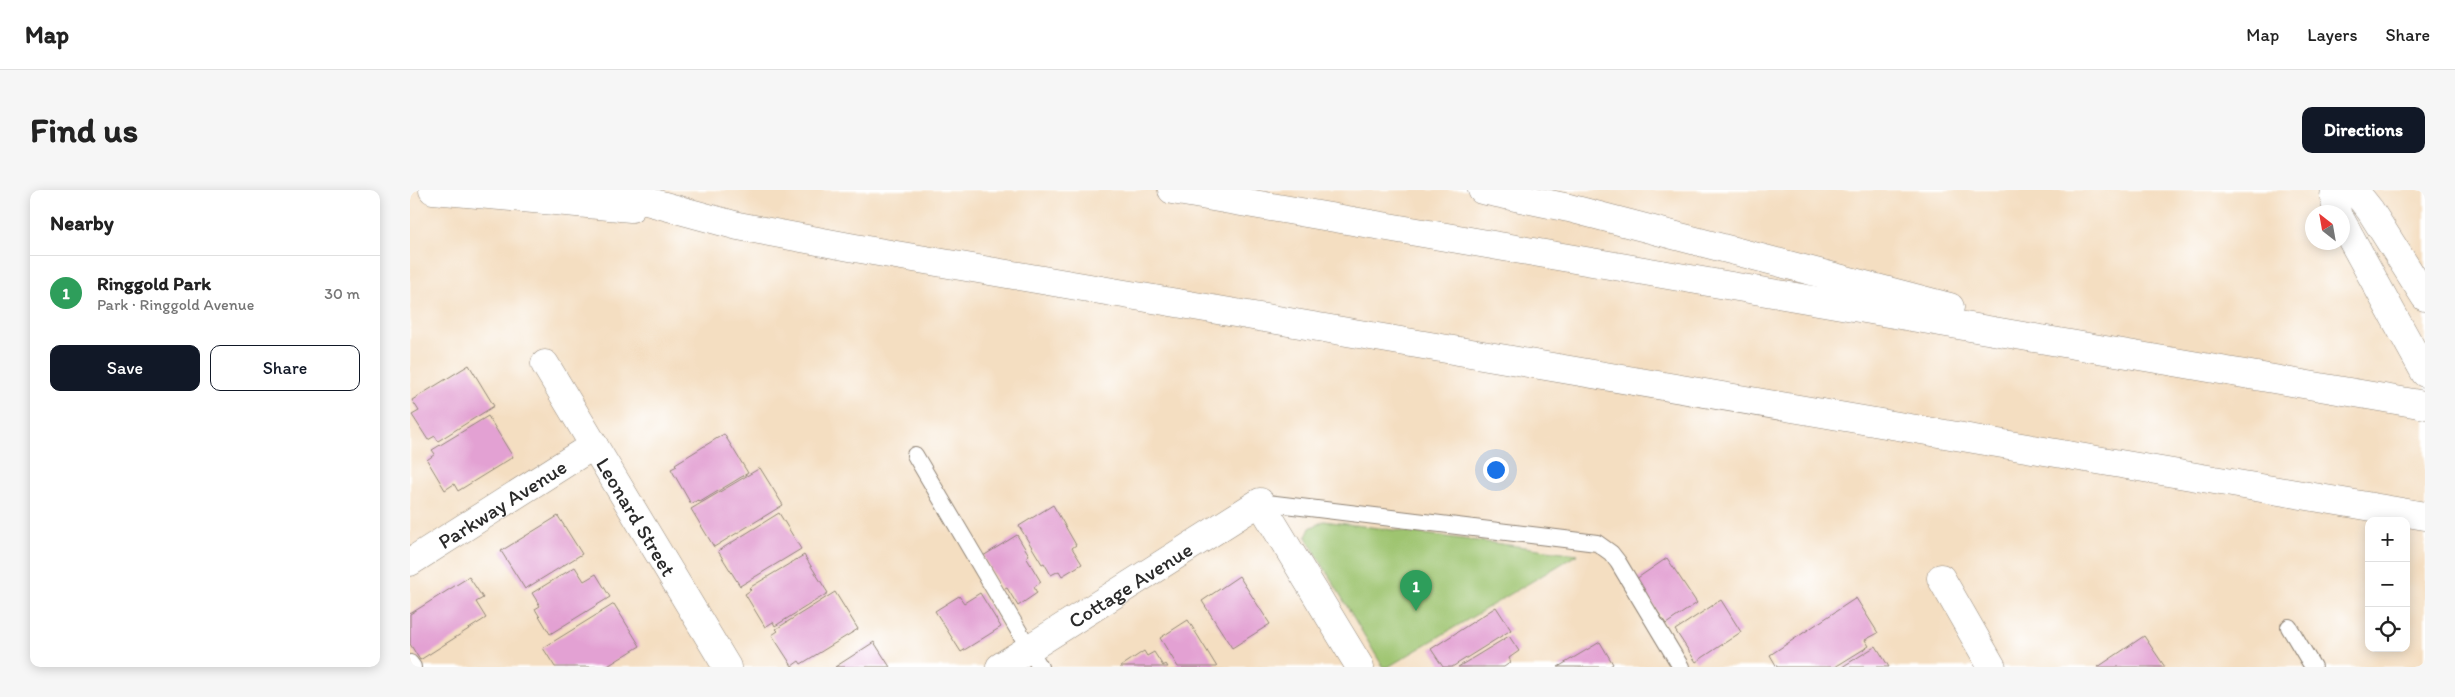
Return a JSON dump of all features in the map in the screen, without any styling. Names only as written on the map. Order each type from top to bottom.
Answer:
[{"type":"main road","points":[[433,190],[688,213]]},
{"type":"main road","points":[[606,190],[738,226],[874,251],[2425,516]]},
{"type":"main road","points":[[1172,190],[2425,405]]},
{"type":"main road","points":[[1482,190],[1569,208],[2157,360]]},
{"type":"main road","points":[[2335,190],[2336,205]]},
{"type":"main road","points":[[2354,190],[2370,210],[2425,297]]},
{"type":"main road","points":[[2350,237],[2425,373]]},
{"type":"main road","name":"Leonard Street","points":[[545,364],[728,667]]},
{"type":"main road","name":"Parkway Avenue","points":[[410,562],[594,445]]},
{"type":"main road","points":[[1260,502],[1360,667]]},
{"type":"main road","name":"Cottage Avenue","points":[[1000,667],[1035,658],[1260,502]]},
{"type":"main road","points":[[1941,578],[1992,667]]},
{"type":"lane","points":[[915,455],[1035,658]]},
{"type":"lane","points":[[1260,502],[1597,543],[1611,553],[1618,562],[1681,667]]},
{"type":"lane","points":[[2289,627],[2313,667]]},
{"type":"lane","points":[[410,663],[412,667]]},
{"type":"green space","points":[[1324,521],[1578,554],[1388,667],[1383,667],[1306,537],[1310,528]]},
{"type":"building","points":[[469,365],[494,406],[438,441],[435,436],[428,440],[412,415],[419,411],[412,400]]},
{"type":"building","points":[[488,416],[513,457],[458,491],[454,484],[445,490],[427,460],[435,454],[432,450]]},
{"type":"building","points":[[724,434],[748,473],[700,502],[698,500],[691,504],[671,469],[677,466],[675,464]]},
{"type":"building","points":[[760,468],[783,505],[714,547],[691,509]]},
{"type":"building","points":[[1053,505],[1076,545],[1072,548],[1082,564],[1062,576],[1059,571],[1051,575],[1044,563],[1042,564],[1019,526]]},
{"type":"building","points":[[779,513],[801,549],[740,586],[718,551]]},
{"type":"building","points":[[558,516],[582,554],[525,589],[501,551]]},
{"type":"building","points":[[1017,535],[1029,555],[1026,557],[1041,582],[1034,587],[1037,593],[1018,606],[1007,588],[1003,590],[983,556]]},
{"type":"building","points":[[804,555],[828,593],[775,626],[773,622],[765,627],[745,594],[751,590],[749,588]]},
{"type":"building","points":[[1667,558],[1697,603],[1666,624],[1636,579]]},
{"type":"building","points":[[575,567],[584,581],[596,574],[610,597],[550,634],[535,609],[540,606],[532,593]]},
{"type":"building","points":[[1239,576],[1270,624],[1232,648],[1202,601]]},
{"type":"building","points":[[469,577],[483,598],[476,602],[486,618],[420,660],[410,644],[410,614]]},
{"type":"building","points":[[835,592],[858,629],[801,664],[799,661],[792,666],[772,635],[778,631],[776,629]]},
{"type":"building","points":[[980,593],[1001,627],[961,652],[935,611],[959,596],[964,603]]},
{"type":"building","points":[[1856,598],[1878,633],[1865,640],[1869,646],[1835,667],[1777,667],[1770,655]]},
{"type":"building","points":[[1721,600],[1741,632],[1696,662],[1675,630]]},
{"type":"building","points":[[614,604],[640,646],[606,667],[555,667],[543,648]]},
{"type":"building","points":[[1496,607],[1511,630],[1452,667],[1443,667],[1431,649]]},
{"type":"building","points":[[1188,620],[1217,667],[1178,667],[1160,638]]},
{"type":"building","points":[[1509,636],[1519,651],[1509,658],[1511,662],[1504,667],[1458,667]]},
{"type":"building","points":[[2144,636],[2165,667],[2098,667]]},
{"type":"building","points":[[874,642],[890,667],[835,667]]},
{"type":"building","points":[[1600,642],[1613,664],[1609,667],[1558,667]]},
{"type":"building","points":[[1876,646],[1889,667],[1842,667]]},
{"type":"building","points":[[1144,651],[1147,656],[1154,652],[1163,666],[1166,664],[1168,667],[1120,667]]},
{"type":"place","name":"Ringgold Park","points":[[1416,611]]}]
